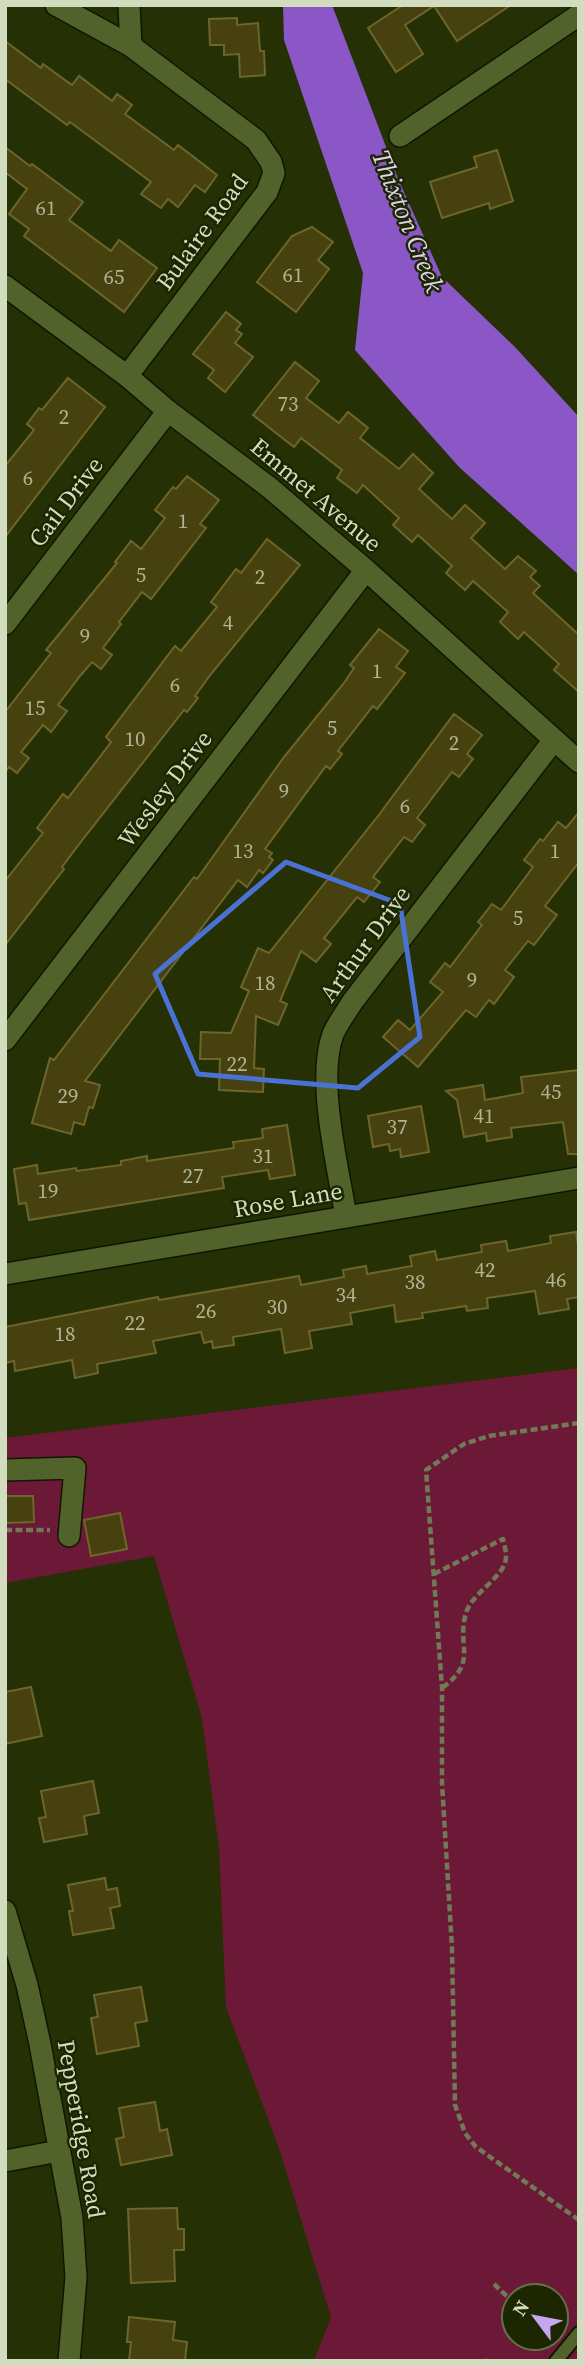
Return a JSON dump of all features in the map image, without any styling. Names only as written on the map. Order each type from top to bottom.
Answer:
[{"type":"street","name":"Bulaire Road","points":[[56,5],[131,46],[256,140],[271,162],[274,173],[268,192],[127,376]]},
{"type":"street","points":[[129,5],[131,46]]},
{"type":"street","points":[[400,136],[579,15]]},
{"type":"street","name":"Emmet Avenue","points":[[5,286],[127,376],[168,411],[270,488],[366,570],[579,762]]},
{"type":"street","name":"Cail Drive","points":[[5,624],[168,411]]},
{"type":"street","name":"Wesley Drive","points":[[5,1040],[366,570]]},
{"type":"street","name":"Arthur Drive","points":[[346,1217],[326,1087],[327,1056],[334,1032],[352,1001],[554,740]]},
{"type":"street","name":"Rose Lane","points":[[5,1274],[579,1178]]},
{"type":"street","points":[[5,1470],[75,1468],[70,1533]]},
{"type":"street","name":"Pepperidge Road","points":[[5,1911],[27,1985],[72,2218],[76,2277],[69,2361]]},
{"type":"street","points":[[5,2161],[59,2151]]},
{"type":"lane","points":[[556,2361],[579,2333]]},
{"type":"path","points":[[579,1423],[489,1436],[464,1444],[426,1470],[442,1688],[442,1783],[452,1948],[455,2105],[465,2133],[476,2147],[579,2220]]},
{"type":"path","points":[[5,1530],[70,1533]]},
{"type":"path","points":[[433,1574],[503,1539],[507,1557],[505,1563],[472,1601],[466,1615],[465,1658],[455,1678],[442,1688]]},
{"type":"path","points":[[494,2284],[500,2290]]},
{"type":"highlighted area","points":[[286,862],[400,904],[420,1037],[358,1088],[198,1074],[155,974]]},
{"type":"shaded area","points":[[579,1368],[579,2361],[314,2361],[331,2317],[279,2148],[226,2007],[219,1848],[202,1718],[154,1556],[5,1583],[5,1438]]},
{"type":"water","name":"Thixton Creek","points":[[283,5],[332,5],[399,181],[442,277],[515,347],[579,417],[579,575],[459,467],[355,350],[363,273],[284,40]]},
{"type":"building","points":[[403,5],[511,5],[457,41],[434,6],[405,25],[423,54],[396,72],[368,28]]},
{"type":"building","points":[[237,18],[237,25],[258,23],[260,51],[264,51],[265,75],[240,77],[239,54],[224,55],[224,45],[210,45],[209,19]]},
{"type":"building","points":[[5,41],[41,68],[43,64],[72,85],[79,76],[112,101],[117,94],[132,105],[125,114],[174,150],[178,145],[217,175],[205,192],[195,185],[178,207],[168,199],[161,208],[141,194],[151,182],[70,122],[67,125],[5,79]]},
{"type":"building","points":[[5,147],[83,202],[69,220],[111,251],[119,240],[157,268],[124,312],[24,236],[29,229],[9,214],[27,189],[5,172]]},
{"type":"building","points":[[497,150],[513,201],[490,209],[489,203],[442,218],[430,182],[477,167],[474,157]]},
{"type":"building","points":[[312,227],[333,242],[318,260],[329,269],[296,312],[257,282],[292,236]]},
{"type":"building","points":[[226,312],[241,324],[236,330],[242,334],[235,343],[253,357],[225,392],[208,378],[214,370],[193,354]]},
{"type":"building","points":[[295,362],[319,381],[306,398],[339,423],[348,412],[368,428],[360,438],[399,469],[413,454],[433,473],[419,489],[452,519],[465,505],[485,523],[471,538],[505,569],[518,556],[536,571],[530,577],[540,586],[533,593],[579,635],[579,692],[554,670],[559,664],[524,632],[518,639],[500,622],[508,612],[473,581],[465,590],[446,573],[452,566],[418,535],[412,542],[393,525],[399,518],[363,485],[357,493],[337,478],[342,470],[301,438],[294,447],[253,415]]},
{"type":"building","points":[[68,378],[105,407],[5,537],[5,466],[34,430],[27,424]]},
{"type":"building","points":[[187,476],[219,500],[200,524],[206,528],[151,599],[142,592],[119,622],[121,624],[103,648],[112,655],[101,669],[92,662],[80,676],[58,705],[67,711],[51,732],[43,725],[21,752],[29,758],[17,773],[9,767],[5,772],[5,712],[51,653],[46,650],[117,563],[115,562],[131,541],[141,549],[165,518],[155,510],[173,487],[176,489]]},
{"type":"building","points":[[267,539],[300,565],[211,674],[195,696],[198,698],[187,712],[184,710],[80,843],[62,867],[64,869],[5,945],[5,881],[43,833],[37,828],[63,794],[68,798],[96,762],[111,742],[106,737],[175,646],[181,651],[217,607],[211,602],[236,569],[241,573]]},
{"type":"building","points":[[379,629],[408,651],[396,667],[405,673],[377,709],[373,706],[338,751],[342,754],[330,769],[326,766],[265,849],[272,853],[269,857],[273,860],[263,873],[259,870],[247,887],[238,880],[85,1081],[100,1085],[84,1125],[74,1122],[71,1134],[32,1123],[50,1058],[54,1060],[194,877],[197,879],[284,757],[344,683],[354,668],[350,665]]},
{"type":"building","points":[[454,714],[482,735],[467,754],[473,759],[459,777],[452,772],[417,818],[425,825],[412,842],[404,837],[373,877],[380,882],[364,902],[357,897],[324,938],[331,944],[316,962],[301,951],[280,1001],[287,1004],[278,1025],[256,1016],[254,1068],[264,1069],[263,1092],[219,1090],[220,1059],[200,1059],[201,1032],[231,1033],[249,991],[241,987],[258,948],[269,953],[378,816]]},
{"type":"building","points":[[579,812],[579,862],[545,906],[557,915],[534,945],[528,941],[505,970],[514,977],[494,1004],[489,1000],[476,1017],[466,1010],[418,1067],[383,1037],[398,1020],[410,1030],[443,992],[430,982],[445,963],[450,967],[482,925],[478,922],[492,904],[501,910],[533,867],[524,860],[540,839],[543,841],[558,822],[566,828]]},
{"type":"building","points":[[579,1070],[579,1154],[568,1154],[563,1122],[511,1128],[512,1137],[487,1141],[486,1133],[464,1137],[457,1100],[446,1091],[483,1085],[485,1100],[523,1093],[521,1077]]},
{"type":"building","points":[[421,1106],[429,1152],[401,1157],[400,1149],[390,1151],[389,1144],[373,1147],[368,1116]]},
{"type":"building","points":[[287,1125],[295,1175],[270,1179],[268,1170],[222,1177],[224,1188],[29,1220],[26,1203],[19,1204],[14,1169],[37,1165],[38,1174],[76,1168],[77,1171],[121,1165],[121,1161],[147,1156],[147,1161],[234,1148],[233,1142],[263,1138],[262,1129]]},
{"type":"building","points":[[576,1232],[579,1251],[579,1297],[567,1299],[569,1309],[539,1314],[535,1291],[487,1298],[488,1308],[467,1311],[466,1306],[422,1313],[423,1318],[396,1322],[394,1305],[350,1313],[352,1324],[309,1331],[312,1348],[285,1353],[281,1329],[233,1337],[234,1345],[213,1348],[212,1341],[204,1343],[201,1332],[153,1341],[156,1353],[97,1364],[98,1373],[75,1378],[72,1360],[15,1371],[14,1361],[5,1363],[5,1327],[158,1297],[159,1300],[299,1276],[301,1285],[344,1277],[343,1270],[366,1266],[367,1274],[412,1266],[410,1256],[435,1251],[437,1260],[482,1252],[481,1245],[506,1241],[508,1251],[551,1243],[550,1236]]},
{"type":"building","points":[[5,1496],[33,1496],[34,1522],[5,1523]]},
{"type":"building","points":[[120,1513],[127,1549],[91,1556],[84,1520]]},
{"type":"building","points":[[31,1687],[42,1736],[5,1744],[5,1692]]},
{"type":"building","points":[[93,1781],[99,1813],[84,1816],[87,1834],[44,1842],[39,1818],[46,1817],[41,1791]]},
{"type":"building","points":[[105,1878],[107,1890],[117,1888],[120,1906],[110,1908],[114,1928],[73,1935],[69,1911],[73,1911],[68,1885]]},
{"type":"building","points":[[141,1987],[147,2021],[135,2023],[139,2046],[97,2054],[91,2018],[98,2017],[94,1995]]},
{"type":"building","points":[[155,2102],[160,2131],[167,2129],[172,2155],[121,2165],[116,2139],[124,2137],[119,2108]]},
{"type":"building","points":[[177,2208],[178,2229],[184,2229],[184,2250],[174,2250],[175,2281],[131,2283],[128,2209]]},
{"type":"building","points":[[129,2317],[175,2322],[173,2340],[187,2342],[185,2361],[129,2361]]}]
